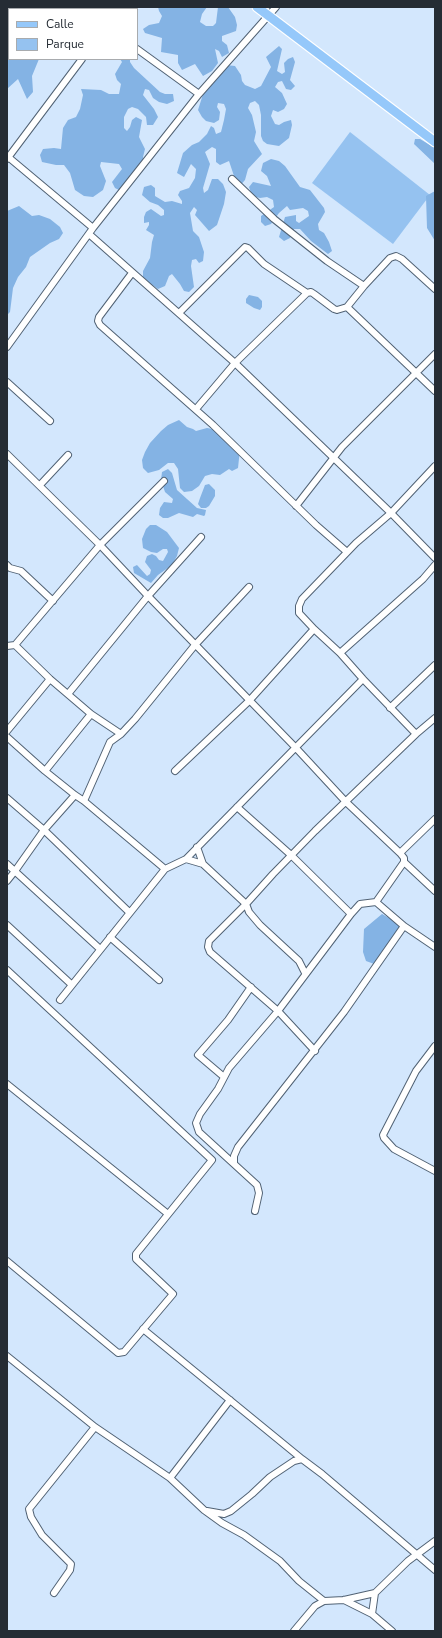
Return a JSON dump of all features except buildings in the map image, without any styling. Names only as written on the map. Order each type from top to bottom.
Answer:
[{"type":"main road","points":[[257,7],[435,142]]},
{"type":"street","points":[[8,342],[91,231],[199,94],[276,7]]},
{"type":"street","points":[[138,50],[199,94]]},
{"type":"street","points":[[81,60],[8,157],[91,231],[132,273],[235,363],[332,458],[391,513],[397,521],[435,558]]},
{"type":"street","points":[[232,179],[274,219],[327,261],[364,286]]},
{"type":"street","points":[[179,313],[245,247],[248,248],[264,264],[307,292],[311,292],[337,310],[346,308],[390,258],[396,256],[402,259],[435,289]]},
{"type":"street","points":[[132,273],[99,317],[98,321],[100,325],[196,409],[296,506],[347,552]]},
{"type":"street","points":[[196,409],[235,363],[307,292]]},
{"type":"street","points":[[346,308],[435,391]]},
{"type":"street","points":[[296,506],[332,458],[435,354]]},
{"type":"street","points":[[7,382],[50,420]]},
{"type":"street","points":[[7,454],[100,545],[296,748],[346,802],[400,853],[404,858],[404,862],[435,891]]},
{"type":"street","points":[[40,485],[68,455]]},
{"type":"street","points":[[416,734],[340,653],[299,613],[299,606],[302,599],[347,552],[391,513],[435,466]]},
{"type":"street","points":[[7,646],[15,645],[100,545],[164,481]]},
{"type":"street","points":[[68,694],[148,596],[202,536]]},
{"type":"street","points":[[340,653],[423,579],[435,565]]},
{"type":"street","points":[[8,568],[21,571],[52,601]]},
{"type":"street","points":[[84,801],[110,742],[121,734],[195,645],[249,587]]},
{"type":"street","points":[[175,771],[249,701],[314,629]]},
{"type":"street","points":[[15,645],[50,679],[91,714],[121,734]]},
{"type":"street","points":[[390,708],[435,665]]},
{"type":"street","points":[[7,731],[50,679]]},
{"type":"street","points":[[60,1000],[165,869],[186,859],[363,679]]},
{"type":"street","points":[[45,770],[91,714]]},
{"type":"street","points":[[315,1051],[278,1011],[210,952],[208,947],[209,941],[246,904],[291,855],[416,734],[435,718]]},
{"type":"street","points":[[7,737],[165,869]]},
{"type":"street","points":[[7,881],[44,830],[75,795]]},
{"type":"street","points":[[7,798],[44,830],[129,912]]},
{"type":"street","points":[[237,807],[291,855],[351,914]]},
{"type":"street","points":[[400,853],[435,819]]},
{"type":"street","points":[[197,847],[203,864]]},
{"type":"street","points":[[186,859],[203,864],[246,904],[249,912],[260,925],[299,961],[305,973]]},
{"type":"street","points":[[376,902],[404,862]]},
{"type":"street","points":[[7,864],[100,949]]},
{"type":"street","points":[[255,1210],[259,1192],[257,1185],[199,1132],[196,1123],[200,1114],[218,1089],[229,1068],[278,1011],[305,973],[360,904],[376,902],[404,926],[435,947]]},
{"type":"street","points":[[7,925],[72,985]]},
{"type":"street","points":[[234,1164],[234,1156],[238,1147],[315,1051],[404,926]]},
{"type":"street","points":[[110,937],[159,980]]},
{"type":"street","points":[[7,970],[212,1160]]},
{"type":"street","points":[[224,1077],[198,1055],[228,1020],[251,987]]},
{"type":"street","points":[[435,1046],[416,1071],[383,1135],[394,1149],[435,1170]]},
{"type":"street","points":[[7,1084],[168,1214]]},
{"type":"street","points":[[7,1261],[118,1353],[124,1352],[174,1294],[136,1259],[136,1257],[168,1214],[220,1151]]},
{"type":"street","points":[[143,1329],[357,1503],[435,1570]]},
{"type":"street","points":[[7,1356],[95,1427],[170,1478],[204,1510],[280,1562],[299,1581],[324,1601]]},
{"type":"street","points":[[170,1478],[230,1400]]},
{"type":"street","points":[[54,1593],[70,1570],[71,1564],[42,1535],[31,1517],[29,1509],[95,1427]]},
{"type":"street","points":[[204,1510],[224,1514],[231,1511],[270,1477],[294,1461],[302,1459]]},
{"type":"street","points":[[294,1631],[315,1606],[324,1601],[344,1600],[375,1593],[416,1555],[435,1541]]},
{"type":"street","points":[[372,1614],[375,1593]]},
{"type":"street","points":[[344,1600],[372,1614],[392,1631]]},
{"type":"green space","points":[[350,132],[430,195],[393,244],[312,183]]},
{"type":"shaded area","points":[[7,7],[18,7],[20,8],[8,8],[8,60],[39,60],[32,76],[33,92],[27,99],[18,79],[7,89]]},
{"type":"shaded area","points":[[23,7],[53,7],[52,8],[22,8]]},
{"type":"shaded area","points":[[158,7],[207,7],[202,14],[200,22],[206,26],[213,26],[216,23],[218,7],[228,7],[235,17],[237,25],[236,31],[222,36],[222,41],[227,45],[229,53],[222,57],[219,51],[215,49],[218,63],[212,71],[203,76],[195,64],[182,70],[178,63],[178,55],[161,52],[162,38],[145,33],[143,29],[149,25],[159,23],[162,16]]},
{"type":"shaded area","points":[[279,46],[282,49],[277,71],[282,74],[285,72],[284,63],[293,57],[295,62],[290,80],[295,86],[291,90],[286,89],[282,81],[278,82],[275,87],[282,93],[287,104],[284,109],[278,112],[273,110],[271,116],[275,124],[279,125],[291,120],[292,125],[289,138],[279,146],[267,144],[263,141],[261,136],[261,115],[259,105],[255,101],[250,103],[248,108],[252,115],[256,132],[254,141],[262,154],[248,169],[245,180],[238,188],[229,161],[220,165],[216,162],[216,149],[212,147],[205,152],[210,164],[203,188],[204,193],[208,190],[212,179],[218,179],[223,184],[226,192],[224,204],[217,225],[209,231],[195,215],[197,210],[194,207],[190,213],[193,231],[199,237],[204,252],[203,261],[199,263],[196,259],[192,260],[191,266],[194,287],[189,292],[184,291],[172,274],[169,276],[165,286],[158,289],[143,278],[143,271],[150,258],[154,235],[146,230],[149,222],[144,223],[144,217],[146,212],[151,209],[161,216],[164,215],[164,210],[158,205],[150,202],[142,195],[144,187],[151,185],[155,188],[155,196],[165,202],[172,201],[182,204],[182,201],[178,195],[180,191],[189,188],[195,178],[196,169],[191,164],[184,177],[177,173],[183,153],[192,145],[199,142],[207,134],[211,126],[214,128],[216,134],[221,132],[224,120],[226,109],[224,104],[218,103],[217,107],[220,112],[219,120],[214,123],[206,121],[202,117],[198,110],[204,91],[226,65],[235,66],[245,85],[255,89],[261,86],[271,67],[266,57]]},
{"type":"shaded area","points":[[121,60],[130,60],[134,68],[160,92],[165,94],[173,94],[174,101],[167,104],[159,102],[153,98],[149,90],[145,89],[143,95],[154,109],[158,117],[153,125],[147,125],[146,117],[138,109],[132,107],[128,109],[124,117],[124,128],[127,131],[132,120],[136,117],[142,120],[139,137],[145,149],[143,157],[145,164],[121,191],[115,188],[112,182],[122,169],[119,164],[101,162],[100,166],[106,181],[103,190],[93,197],[84,196],[75,190],[70,173],[64,165],[42,162],[40,155],[43,149],[61,149],[63,128],[68,120],[76,117],[80,109],[83,95],[81,89],[101,90],[109,94],[119,94],[121,84],[117,80],[115,74],[122,62]]},
{"type":"shaded area","points":[[415,139],[420,139],[435,148],[435,164],[414,144]]},
{"type":"shaded area","points":[[271,159],[279,161],[285,166],[300,187],[310,190],[324,208],[325,212],[318,224],[319,230],[324,233],[332,251],[328,254],[311,241],[300,229],[294,229],[290,238],[284,241],[279,237],[285,217],[296,215],[296,221],[299,223],[309,216],[308,211],[303,208],[290,210],[287,206],[279,213],[271,224],[265,226],[261,222],[261,216],[274,207],[273,200],[267,197],[260,198],[252,196],[249,187],[253,182],[271,186],[267,176],[261,171],[263,163]]},
{"type":"shaded area","points":[[435,191],[435,241],[427,228],[426,196]]},
{"type":"shaded area","points":[[19,206],[32,216],[39,215],[50,219],[60,227],[63,233],[59,239],[50,243],[30,257],[26,267],[18,277],[13,288],[10,312],[7,315],[7,211]]},
{"type":"shaded area","points":[[249,295],[258,297],[262,301],[262,307],[260,310],[246,303],[246,299]]},
{"type":"shaded area","points":[[179,420],[187,427],[196,431],[207,428],[219,430],[240,449],[238,468],[232,471],[229,469],[220,475],[212,474],[205,476],[199,486],[192,491],[184,492],[180,488],[178,469],[174,463],[168,463],[159,470],[148,473],[143,468],[142,460],[150,443],[168,425]]},
{"type":"shaded area","points":[[168,469],[172,473],[177,490],[197,508],[206,510],[204,516],[197,514],[193,517],[179,513],[168,518],[163,518],[159,515],[160,508],[164,502],[172,503],[173,499],[165,492],[161,480],[162,472]]},
{"type":"shaded area","points":[[209,484],[215,490],[215,496],[209,506],[206,508],[201,508],[198,504],[200,498],[205,485]]},
{"type":"shaded area","points":[[150,525],[156,525],[167,532],[179,548],[172,565],[158,575],[151,583],[134,573],[133,567],[137,565],[147,576],[150,574],[151,570],[145,562],[147,556],[152,554],[159,560],[163,561],[168,552],[167,549],[163,549],[157,553],[143,548],[142,539],[146,529]]},
{"type":"shaded area","points":[[382,914],[403,928],[377,965],[366,961],[363,952],[364,929]]}]
